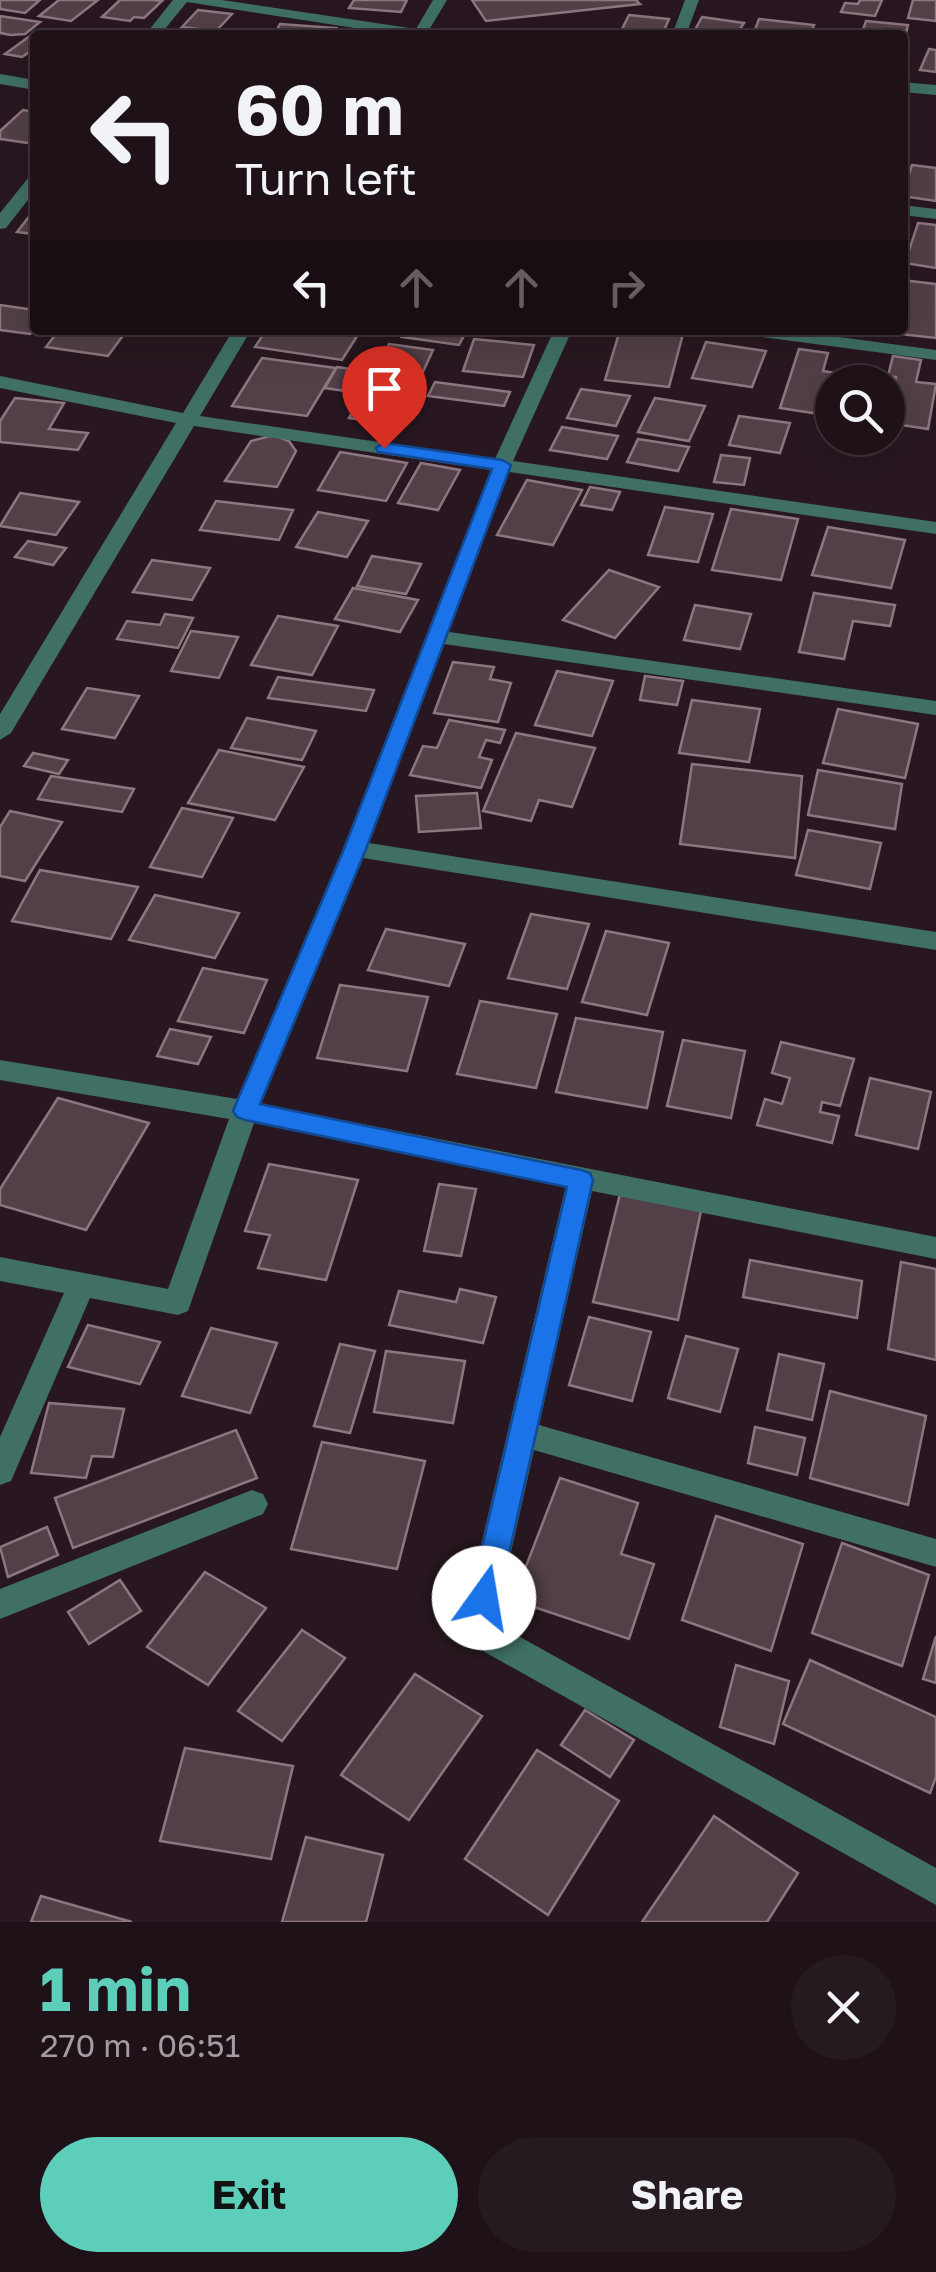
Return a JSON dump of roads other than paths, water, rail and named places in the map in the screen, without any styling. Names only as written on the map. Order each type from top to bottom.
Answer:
[{"type":"street","points":[[156,30],[181,0]]},
{"type":"street","points":[[193,0],[392,30]]},
{"type":"street","points":[[421,30],[440,0]]},
{"type":"street","points":[[681,30],[692,0]]},
{"type":"street","points":[[0,79],[30,84]]},
{"type":"street","points":[[908,87],[936,90]]},
{"type":"street","points":[[2,219],[30,186]]},
{"type":"street","points":[[908,211],[936,214]]},
{"type":"street","points":[[0,732],[239,335]]},
{"type":"street","points":[[0,1269],[178,1303],[245,1111],[355,849],[502,465],[561,335]]},
{"type":"street","points":[[786,335],[936,354]]},
{"type":"street","points":[[0,382],[188,420],[936,528]]},
{"type":"street","points":[[438,637],[936,708]]},
{"type":"street","points":[[355,849],[936,941]]},
{"type":"street","points":[[0,1070],[245,1111],[936,1248]]},
{"type":"street","points":[[581,1180],[477,1630],[936,1888]]},
{"type":"street","points":[[0,1471],[82,1285]]},
{"type":"street","points":[[521,1433],[936,1554]]},
{"type":"street","points":[[0,1604],[252,1504]]}]
